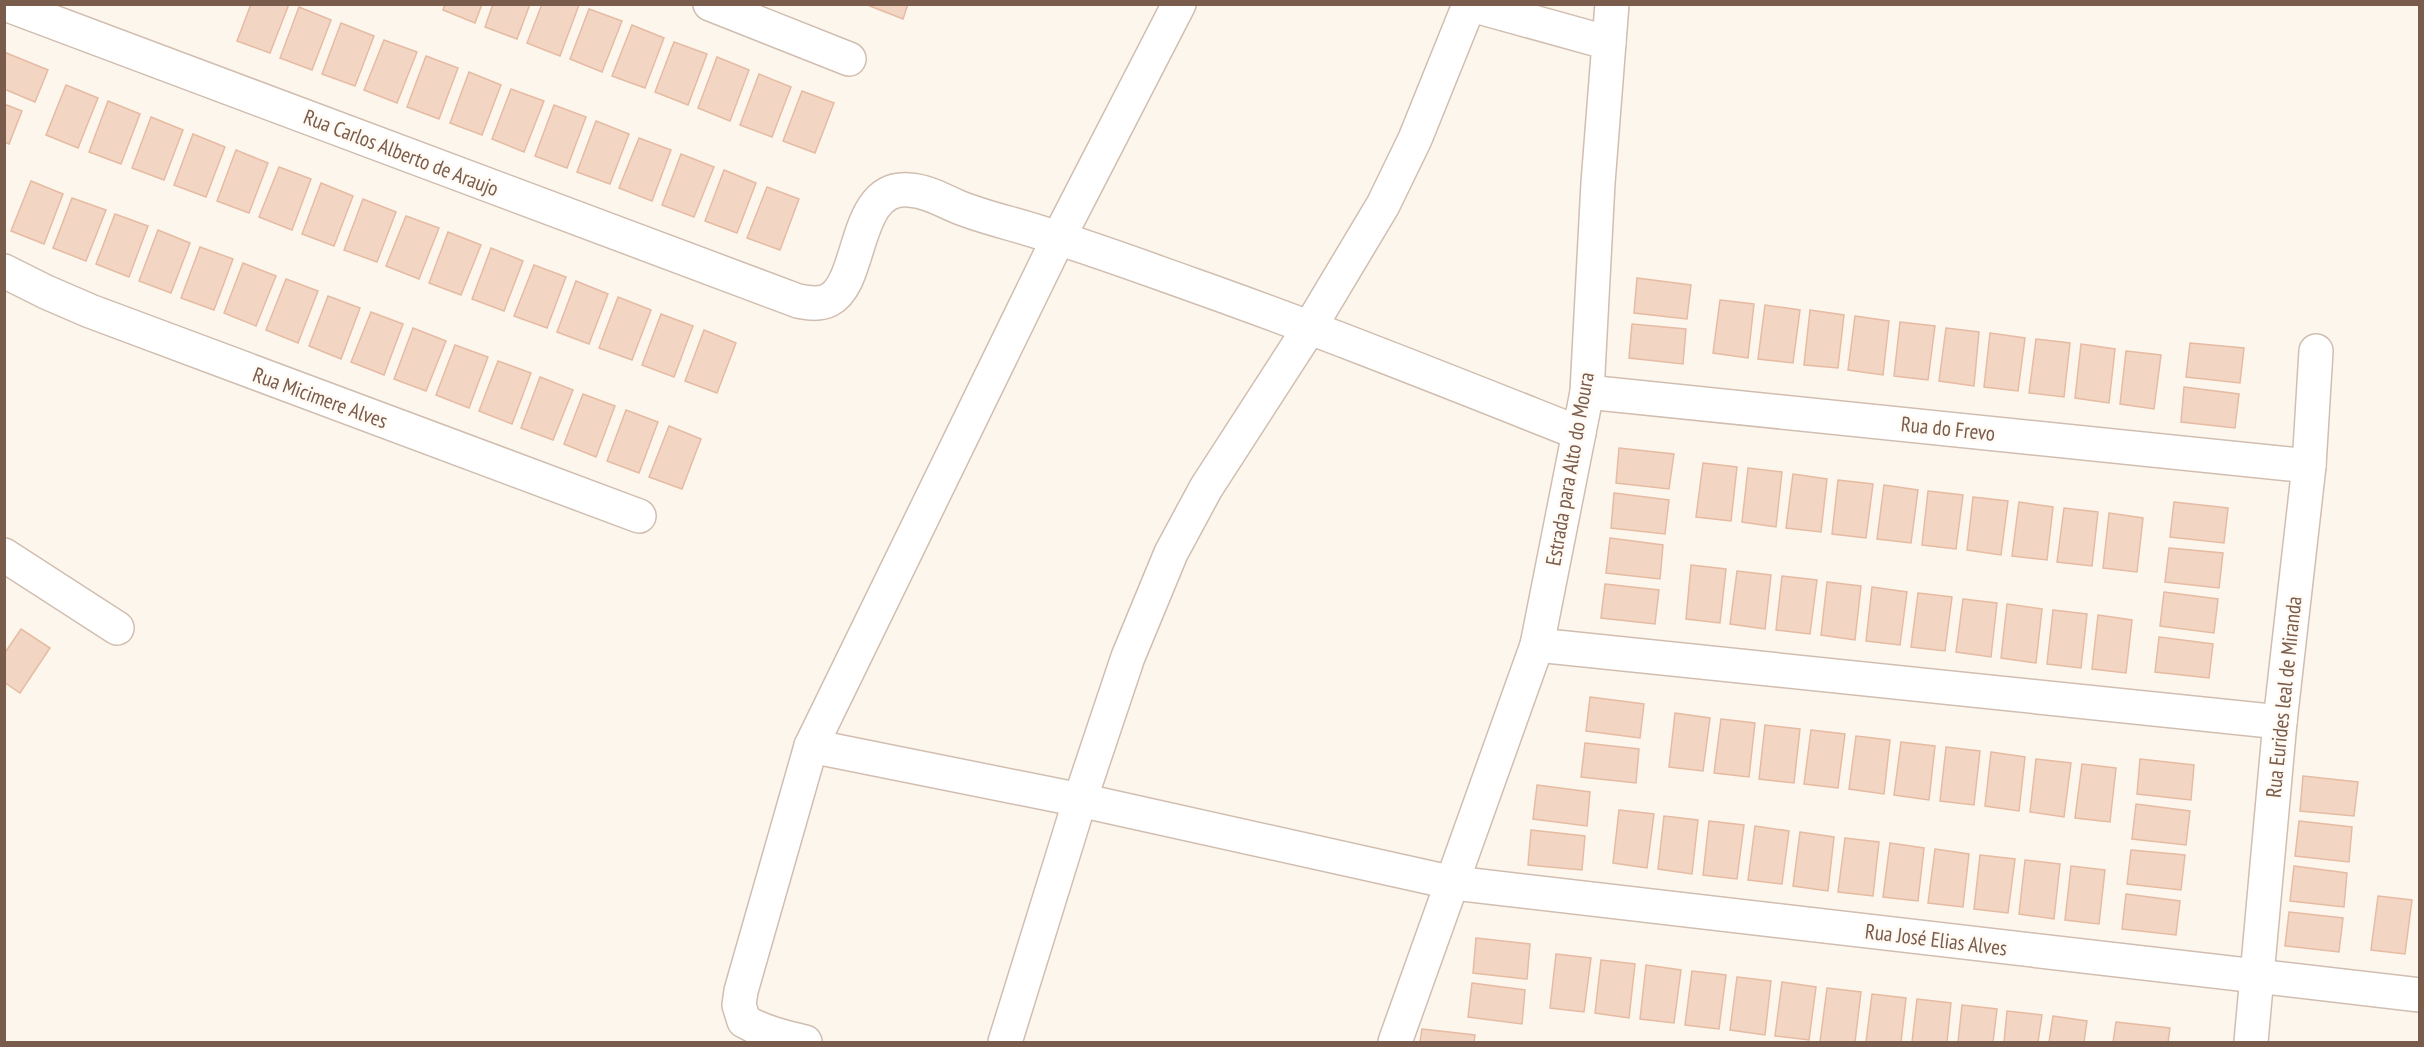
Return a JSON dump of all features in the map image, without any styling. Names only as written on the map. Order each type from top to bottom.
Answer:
[{"type":"street","name":"Rua Carlos Alberto de Araujo","points":[[5,4],[798,302],[813,304],[830,300],[841,287],[848,272],[868,217],[879,201],[892,192],[908,190],[931,195],[978,213],[1059,237]]},
{"type":"street","points":[[710,4],[849,59]]},
{"type":"street","points":[[805,1042],[774,1035],[744,1021],[739,1005],[741,991],[811,746],[1059,237],[1179,4]]},
{"type":"street","name":"Estrada para Alto do Moura","points":[[1395,1042],[1454,883],[1537,645],[1587,392],[1598,183],[1612,4]]},
{"type":"street","points":[[1005,1042],[1080,800],[1128,657],[1171,553],[1206,488],[1310,327],[1383,206],[1415,139],[1468,5],[1609,43]]},
{"type":"street","points":[[1059,237],[1310,327],[1579,433]]},
{"type":"street","name":"Rua Micimere Alves","points":[[4,270],[46,292],[100,315],[639,516]]},
{"type":"street","name":"Rua Eurides leal de Miranda","points":[[2251,1042],[2280,722],[2309,466],[2316,351]]},
{"type":"street","name":"Rua do Frevo","points":[[1587,392],[2309,466]]},
{"type":"street","points":[[4,555],[117,628]]},
{"type":"street","points":[[1537,645],[2280,722]]},
{"type":"street","name":"Rua José Elias Alves","points":[[811,746],[1080,800],[1454,883],[2420,995]]},
{"type":"building","points":[[251,4],[289,4],[270,53],[237,41]]},
{"type":"building","points":[[445,4],[482,4],[475,23],[443,10]]},
{"type":"building","points":[[493,4],[530,4],[517,39],[485,27]]},
{"type":"building","points":[[542,4],[579,5],[560,56],[527,43]]},
{"type":"building","points":[[871,4],[908,4],[903,19],[870,6]]},
{"type":"building","points":[[299,7],[331,20],[312,70],[280,58]]},
{"type":"building","points":[[589,9],[622,21],[602,72],[570,59]]},
{"type":"building","points":[[341,23],[374,36],[355,86],[322,74]]},
{"type":"building","points":[[632,25],[664,38],[645,88],[612,76]]},
{"type":"building","points":[[384,40],[417,52],[397,103],[364,90]]},
{"type":"building","points":[[674,42],[707,54],[688,105],[655,92]]},
{"type":"building","points":[[4,52],[48,70],[35,102],[4,89]]},
{"type":"building","points":[[426,56],[458,68],[439,119],[407,107]]},
{"type":"building","points":[[717,57],[749,70],[730,121],[698,108]]},
{"type":"building","points":[[469,72],[501,85],[482,135],[450,123]]},
{"type":"building","points":[[759,74],[791,87],[772,137],[740,125]]},
{"type":"building","points":[[66,85],[98,98],[78,148],[46,135]]},
{"type":"building","points":[[511,89],[544,101],[524,152],[492,139]]},
{"type":"building","points":[[802,91],[834,103],[815,153],[783,141]]},
{"type":"building","points":[[108,101],[140,114],[121,164],[89,152]]},
{"type":"building","points":[[4,104],[22,111],[9,144],[4,142]]},
{"type":"building","points":[[554,105],[586,117],[567,168],[535,156]]},
{"type":"building","points":[[151,117],[183,130],[164,180],[132,168]]},
{"type":"building","points":[[596,121],[629,134],[610,184],[577,172]]},
{"type":"building","points":[[193,134],[225,147],[206,197],[174,185]]},
{"type":"building","points":[[639,138],[671,150],[652,201],[619,188]]},
{"type":"building","points":[[236,150],[268,163],[249,213],[217,201]]},
{"type":"building","points":[[681,154],[714,167],[694,217],[662,205]]},
{"type":"building","points":[[279,167],[311,179],[292,230],[259,217]]},
{"type":"building","points":[[724,170],[756,183],[737,233],[705,221]]},
{"type":"building","points":[[31,181],[63,194],[44,244],[11,231]]},
{"type":"building","points":[[321,183],[353,196],[334,246],[302,234]]},
{"type":"building","points":[[767,187],[799,199],[780,250],[747,238]]},
{"type":"building","points":[[72,198],[106,210],[86,261],[53,248]]},
{"type":"building","points":[[363,199],[396,212],[377,262],[344,250]]},
{"type":"building","points":[[115,214],[148,226],[129,277],[96,264]]},
{"type":"building","points":[[406,216],[439,228],[419,279],[386,266]]},
{"type":"building","points":[[158,230],[190,243],[171,293],[139,281]]},
{"type":"building","points":[[448,232],[481,245],[461,295],[429,283]]},
{"type":"building","points":[[200,247],[233,259],[214,310],[181,298]]},
{"type":"building","points":[[491,248],[523,261],[504,311],[472,299]]},
{"type":"building","points":[[243,263],[276,276],[256,326],[224,313]]},
{"type":"building","points":[[534,265],[566,277],[547,328],[514,316]]},
{"type":"building","points":[[1637,278],[1691,285],[1687,319],[1634,313]]},
{"type":"building","points":[[286,279],[318,291],[298,343],[266,330]]},
{"type":"building","points":[[576,281],[608,294],[589,344],[557,332]]},
{"type":"building","points":[[328,296],[360,308],[341,359],[309,346]]},
{"type":"building","points":[[618,297],[651,310],[632,360],[599,348]]},
{"type":"building","points":[[1720,300],[1754,304],[1748,358],[1713,353]]},
{"type":"building","points":[[1765,305],[1800,310],[1793,363],[1758,359]]},
{"type":"building","points":[[1810,310],[1844,315],[1838,368],[1804,365]]},
{"type":"building","points":[[371,312],[403,324],[384,375],[351,362]]},
{"type":"building","points":[[661,314],[693,326],[674,377],[642,365]]},
{"type":"building","points":[[1855,316],[1889,321],[1883,375],[1848,370]]},
{"type":"building","points":[[1900,322],[1935,326],[1928,380],[1894,376]]},
{"type":"building","points":[[1632,324],[1686,329],[1683,364],[1629,358]]},
{"type":"building","points":[[413,328],[446,341],[426,391],[394,379]]},
{"type":"building","points":[[1946,328],[1979,332],[1974,386],[1939,381]]},
{"type":"building","points":[[704,330],[736,343],[717,393],[685,381]]},
{"type":"building","points":[[1990,333],[2025,338],[2018,391],[1984,387]]},
{"type":"building","points":[[2036,339],[2070,343],[2064,397],[2029,393]]},
{"type":"building","points":[[2190,343],[2244,348],[2240,383],[2186,377]]},
{"type":"building","points":[[2081,344],[2115,349],[2109,403],[2075,398]]},
{"type":"building","points":[[455,345],[488,357],[469,408],[436,395]]},
{"type":"building","points":[[2126,351],[2161,355],[2154,409],[2120,404]]},
{"type":"building","points":[[498,361],[531,373],[512,424],[479,411]]},
{"type":"building","points":[[540,377],[573,390],[553,440],[521,428]]},
{"type":"building","points":[[2184,387],[2239,394],[2235,428],[2181,422]]},
{"type":"building","points":[[583,394],[615,406],[596,457],[564,444]]},
{"type":"building","points":[[626,410],[658,422],[639,473],[607,461]]},
{"type":"building","points":[[669,426],[701,439],[682,489],[649,477]]},
{"type":"building","points":[[1619,448],[1674,454],[1669,489],[1616,483]]},
{"type":"building","points":[[1703,463],[1737,467],[1731,521],[1696,517]]},
{"type":"building","points":[[1748,468],[1782,472],[1776,527],[1742,522]]},
{"type":"building","points":[[1793,474],[1827,479],[1821,532],[1786,528]]},
{"type":"building","points":[[1838,480],[1873,484],[1866,538],[1832,534]]},
{"type":"building","points":[[1884,485],[1918,490],[1911,543],[1877,539]]},
{"type":"building","points":[[1928,491],[1963,495],[1956,549],[1922,545]]},
{"type":"building","points":[[1614,493],[1669,500],[1665,534],[1611,528]]},
{"type":"building","points":[[1973,497],[2008,501],[2001,555],[1967,550]]},
{"type":"building","points":[[2019,502],[2053,507],[2047,560],[2012,556]]},
{"type":"building","points":[[2174,502],[2228,508],[2224,543],[2170,537]]},
{"type":"building","points":[[2064,508],[2098,512],[2092,566],[2057,562]]},
{"type":"building","points":[[2109,513],[2143,518],[2137,572],[2103,568]]},
{"type":"building","points":[[1610,538],[1663,545],[1660,579],[1606,573]]},
{"type":"building","points":[[2169,548],[2223,553],[2219,588],[2165,582]]},
{"type":"building","points":[[1691,565],[1726,569],[1720,623],[1686,619]]},
{"type":"building","points":[[1737,571],[1771,575],[1765,629],[1730,624]]},
{"type":"building","points":[[1782,576],[1817,580],[1810,634],[1776,630]]},
{"type":"building","points":[[1827,582],[1861,586],[1855,640],[1821,635]]},
{"type":"building","points":[[1605,584],[1659,590],[1655,624],[1601,618]]},
{"type":"building","points":[[1872,587],[1907,592],[1900,645],[1866,641]]},
{"type":"building","points":[[2164,592],[2218,599],[2214,633],[2160,626]]},
{"type":"building","points":[[1918,593],[1952,597],[1945,651],[1911,647]]},
{"type":"building","points":[[1963,599],[1997,603],[1991,657],[1956,652]]},
{"type":"building","points":[[2007,604],[2042,609],[2036,663],[2001,658]]},
{"type":"building","points":[[2053,610],[2087,614],[2081,668],[2047,664]]},
{"type":"building","points":[[2098,615],[2132,620],[2126,673],[2092,669]]},
{"type":"building","points":[[21,629],[50,648],[20,693],[4,682],[4,654]]},
{"type":"building","points":[[2159,637],[2213,644],[2209,678],[2155,672]]},
{"type":"building","points":[[1590,697],[1644,704],[1640,738],[1586,731]]},
{"type":"building","points":[[1675,713],[1710,718],[1703,771],[1669,767]]},
{"type":"building","points":[[1721,719],[1755,723],[1749,777],[1714,773]]},
{"type":"building","points":[[1765,725],[1800,729],[1794,783],[1759,779]]},
{"type":"building","points":[[1811,730],[1845,734],[1838,788],[1804,784]]},
{"type":"building","points":[[1856,736],[1890,740],[1884,794],[1849,789]]},
{"type":"building","points":[[1901,742],[1935,746],[1929,800],[1894,795]]},
{"type":"building","points":[[1585,743],[1639,749],[1636,783],[1581,777]]},
{"type":"building","points":[[1946,747],[1980,751],[1974,805],[1940,801]]},
{"type":"building","points":[[1991,752],[2025,757],[2019,811],[1985,806]]},
{"type":"building","points":[[2036,759],[2071,763],[2064,817],[2030,812]]},
{"type":"building","points":[[2140,759],[2194,765],[2191,800],[2137,794]]},
{"type":"building","points":[[2082,764],[2116,768],[2110,822],[2075,818]]},
{"type":"building","points":[[2303,776],[2358,782],[2354,816],[2300,811]]},
{"type":"building","points":[[1537,785],[1590,792],[1587,826],[1533,819]]},
{"type":"building","points":[[2136,804],[2190,811],[2186,845],[2132,839]]},
{"type":"building","points":[[1619,810],[1654,814],[1647,868],[1613,863]]},
{"type":"building","points":[[1664,816],[1698,820],[1692,874],[1658,869]]},
{"type":"building","points":[[1709,821],[1744,825],[1737,879],[1703,875]]},
{"type":"building","points":[[2299,821],[2352,827],[2349,862],[2295,856]]},
{"type":"building","points":[[1755,826],[1789,831],[1782,884],[1748,880]]},
{"type":"building","points":[[1531,830],[1585,836],[1582,870],[1528,865]]},
{"type":"building","points":[[1800,832],[1834,837],[1828,891],[1793,886]]},
{"type":"building","points":[[1845,838],[1879,842],[1873,896],[1838,892]]},
{"type":"building","points":[[1890,843],[1924,848],[1918,901],[1883,897]]},
{"type":"building","points":[[1935,849],[1969,854],[1963,907],[1928,903]]},
{"type":"building","points":[[2131,850],[2185,855],[2181,890],[2127,884]]},
{"type":"building","points":[[1980,855],[2015,859],[2008,913],[1974,909]]},
{"type":"building","points":[[2025,860],[2060,864],[2054,919],[2019,914]]},
{"type":"building","points":[[2071,866],[2105,870],[2099,924],[2065,920]]},
{"type":"building","points":[[2294,866],[2347,873],[2344,907],[2290,901]]},
{"type":"building","points":[[2126,894],[2180,901],[2176,935],[2122,929]]},
{"type":"building","points":[[2378,896],[2412,900],[2405,954],[2371,950]]},
{"type":"building","points":[[2289,912],[2343,918],[2339,952],[2285,946]]},
{"type":"building","points":[[1476,938],[1530,944],[1527,979],[1473,973]]},
{"type":"building","points":[[1556,954],[1591,958],[1584,1012],[1550,1008]]},
{"type":"building","points":[[1601,960],[1635,964],[1629,1018],[1595,1013]]},
{"type":"building","points":[[1646,965],[1681,970],[1674,1023],[1640,1019]]},
{"type":"building","points":[[1692,971],[1726,975],[1719,1029],[1685,1025]]},
{"type":"building","points":[[1737,977],[1771,981],[1765,1035],[1730,1030]]},
{"type":"building","points":[[1782,982],[1816,987],[1809,1040],[1775,1036]]},
{"type":"building","points":[[1472,983],[1525,990],[1522,1024],[1468,1017]]},
{"type":"building","points":[[1827,988],[1861,992],[1855,1042],[1820,1042]]},
{"type":"building","points":[[1872,994],[1906,998],[1901,1042],[1866,1042]]},
{"type":"building","points":[[1917,999],[1951,1003],[1947,1042],[1912,1042]]},
{"type":"building","points":[[1962,1005],[1997,1009],[1993,1042],[1958,1042]]},
{"type":"building","points":[[2007,1011],[2042,1015],[2038,1042],[2004,1042]]},
{"type":"building","points":[[2053,1016],[2087,1021],[2084,1042],[2049,1042]]},
{"type":"building","points":[[2116,1022],[2170,1028],[2168,1042],[2113,1042]]},
{"type":"building","points":[[1422,1029],[1475,1035],[1474,1042],[1420,1042]]}]
